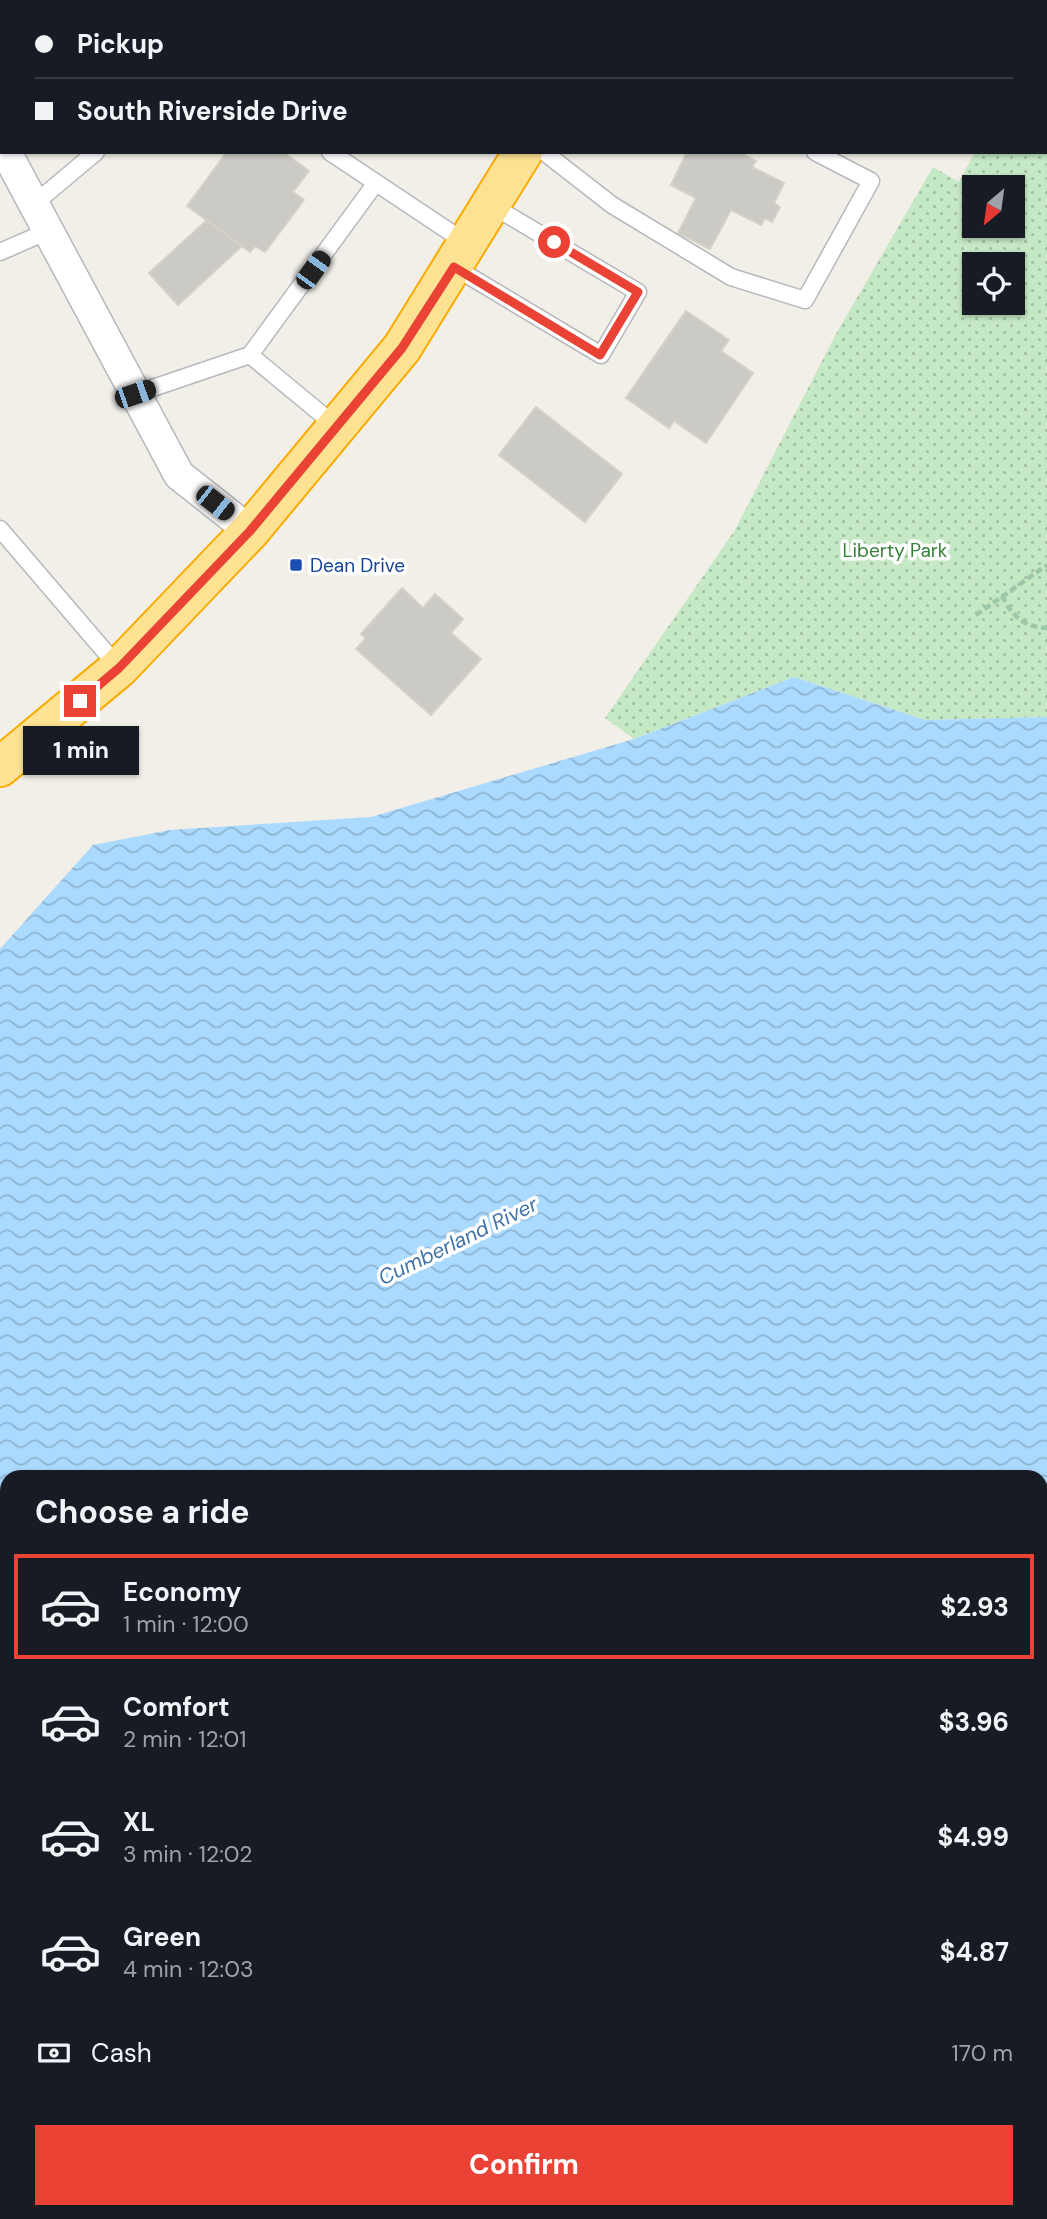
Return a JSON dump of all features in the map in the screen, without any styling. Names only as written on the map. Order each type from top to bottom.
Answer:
[{"type":"highway","points":[[1,765],[119,668],[250,531],[402,348],[524,154]]},
{"type":"street","points":[[7,154],[178,475],[250,531]]},
{"type":"lane","points":[[34,204],[94,154]]},
{"type":"lane","points":[[333,154],[375,184],[461,255],[600,355],[638,292],[491,205]]},
{"type":"lane","points":[[524,154],[731,277],[805,300],[872,181],[819,154]]},
{"type":"lane","points":[[135,394],[250,355],[375,184]]},
{"type":"lane","points":[[0,252],[48,231]]},
{"type":"lane","points":[[250,355],[337,427]]},
{"type":"lane","points":[[0,528],[119,668]]},
{"type":"path","points":[[976,614],[1047,565]]},
{"type":"path","points":[[1002,596],[1010,610],[1021,621],[1047,628]]},
{"type":"green space","name":"Liberty Park","points":[[974,154],[1047,154],[1047,717],[925,720],[794,677],[634,739],[605,718],[735,530],[836,334],[933,167],[959,182],[962,176],[962,238],[1026,238],[1026,175],[963,175]]},
{"type":"water","name":"Cumberland River","points":[[794,677],[925,720],[1047,717],[1047,1470],[0,1470],[0,949],[93,845],[170,830],[371,817],[634,739]]},
{"type":"building","points":[[226,154],[286,154],[309,171],[293,192],[304,200],[265,252],[255,246],[250,252],[187,206]]},
{"type":"building","points":[[686,154],[743,154],[756,161],[752,167],[784,183],[774,203],[780,207],[772,222],[765,218],[761,225],[731,210],[710,249],[678,233],[696,198],[671,185]]},
{"type":"building","points":[[207,220],[242,246],[178,305],[149,273]]},
{"type":"building","points":[[686,311],[729,340],[721,351],[753,373],[706,443],[674,421],[669,428],[626,398]]},
{"type":"building","points":[[536,407],[622,474],[585,522],[499,455]]},
{"type":"building","points":[[402,588],[423,608],[435,594],[463,619],[451,633],[481,659],[431,715],[356,649],[366,638],[361,634]]},
{"type":"place","name":"Dean Drive","points":[[296,565]]},
{"type":"route","points":[[80,701],[119,668],[250,531],[402,348],[454,267],[600,355],[638,292],[554,242]]}]
